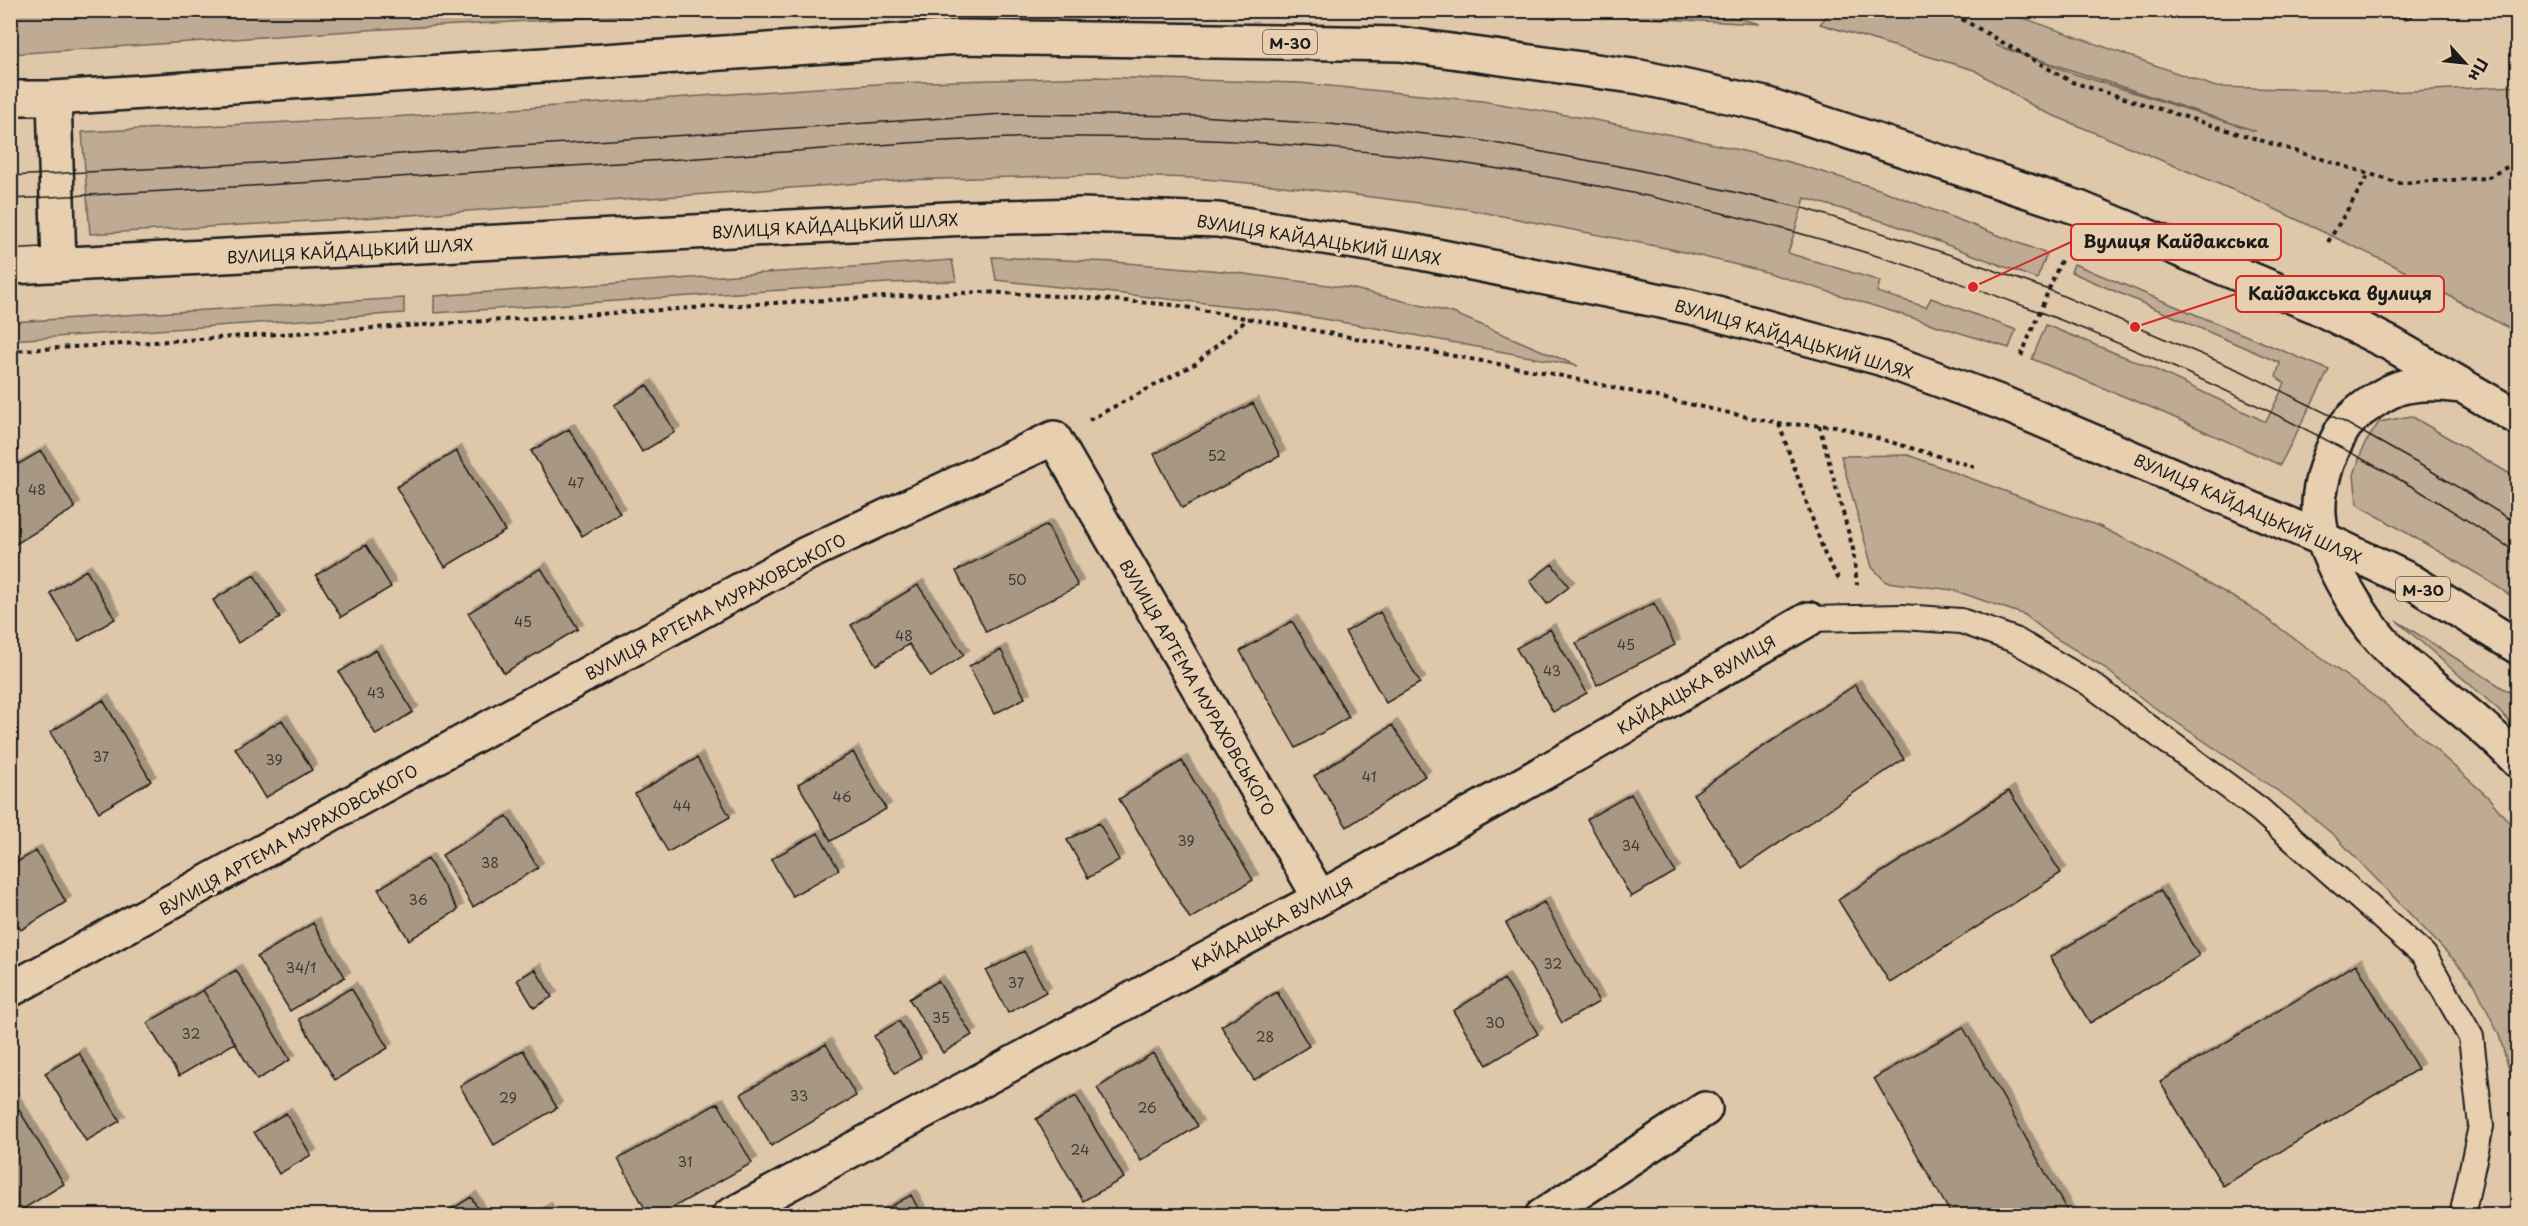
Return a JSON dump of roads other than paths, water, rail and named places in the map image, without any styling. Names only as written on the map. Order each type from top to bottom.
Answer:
[{"type":"main road","name":"М-30","points":[[10,98],[54,98],[959,37],[1400,44],[1640,77],[1765,104],[2079,208],[2313,305],[2391,344],[2517,418]]},
{"type":"main road","points":[[54,98],[59,266]]},
{"type":"main road","name":"ВУЛИЦЯ КАЙДАЦЬКИЙ ШЛЯХ","points":[[10,267],[967,218],[1081,215],[1218,220],[1417,252],[1692,307],[1880,358],[2002,403],[2323,538],[2411,581],[2517,647]]},
{"type":"main road","points":[[2466,387],[2434,383],[2404,386],[2370,403],[2346,423],[2334,444],[2325,470],[2319,522],[2323,538],[2352,601],[2392,651],[2465,711],[2517,761]]},
{"type":"main road","name":"ВУЛИЦЯ АРТЕМА МУРАХОВСЬКОГО","points":[[10,990],[806,554],[1054,438],[1320,898]]},
{"type":"main road","name":"КАЙДАЦЬКА ВУЛИЦЯ","points":[[729,1215],[1320,898],[1580,752],[1809,619]]},
{"type":"main road","points":[[1542,1215],[1705,1109]]},
{"type":"lane","points":[[1809,619],[1901,617],[1961,621],[2015,640],[2089,683],[2260,810],[2424,955],[2471,1037],[2481,1126],[2462,1215]]},
{"type":"tram line","points":[[10,176],[295,161],[1004,114],[1199,116],[1329,124],[1473,139],[1634,169],[1807,209],[1954,256],[2049,290],[2241,371],[2346,423],[2518,524]]},
{"type":"tram line","points":[[10,199],[361,180],[939,141],[1030,138],[1206,140],[1336,149],[1465,164],[1593,185],[1719,212],[1844,246],[1968,286],[2091,332],[2257,405],[2338,446],[2431,498],[2518,553]]},
{"type":"place","name":"Вулиця Кайдакська","points":[[1973,287]]},
{"type":"place","name":"Кайдакська вулиця","points":[[2135,327]]}]
